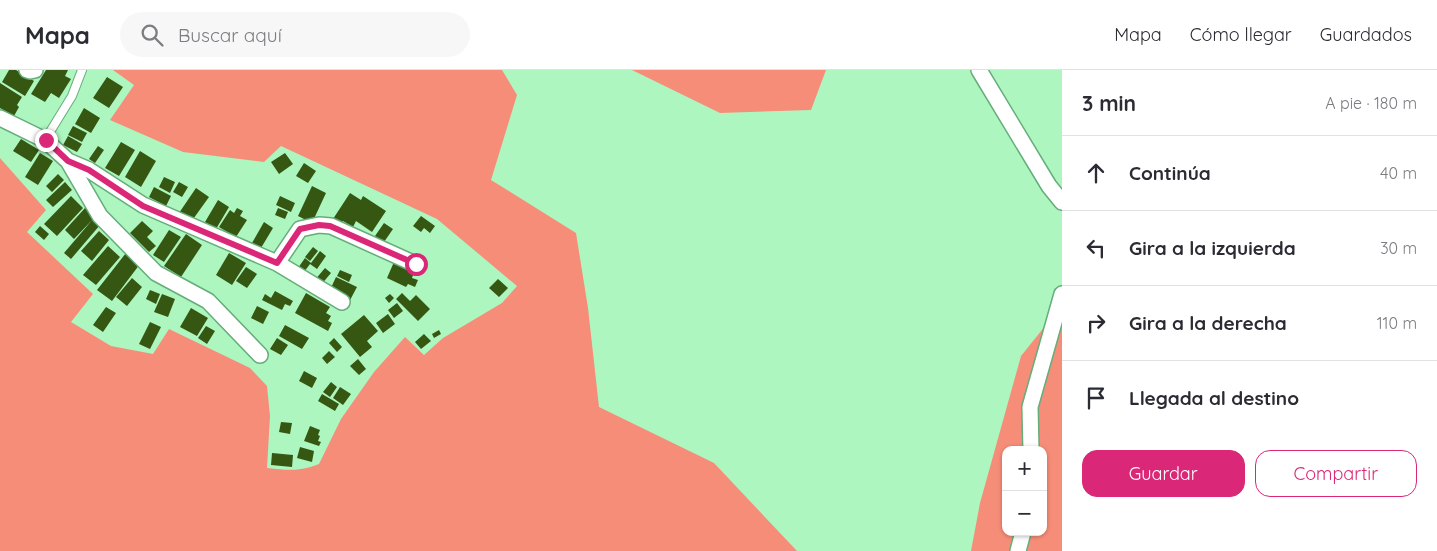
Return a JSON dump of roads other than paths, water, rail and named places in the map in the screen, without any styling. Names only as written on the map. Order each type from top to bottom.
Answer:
[{"type":"street","points":[[27,70],[35,70]]},
{"type":"street","points":[[979,70],[1049,186],[1062,202]]},
{"type":"street","points":[[0,118],[46,140],[68,161],[100,216],[156,273],[208,302],[260,355]]},
{"type":"street","points":[[68,161],[89,170],[143,206],[277,263],[342,302]]},
{"type":"street","points":[[277,263],[300,229],[319,225],[330,226],[416,264]]},
{"type":"street","points":[[1031,446],[1030,407],[1062,294]]},
{"type":"street","points":[[1018,551],[1022,536]]},
{"type":"lane","points":[[46,140],[72,96],[82,70]]}]
